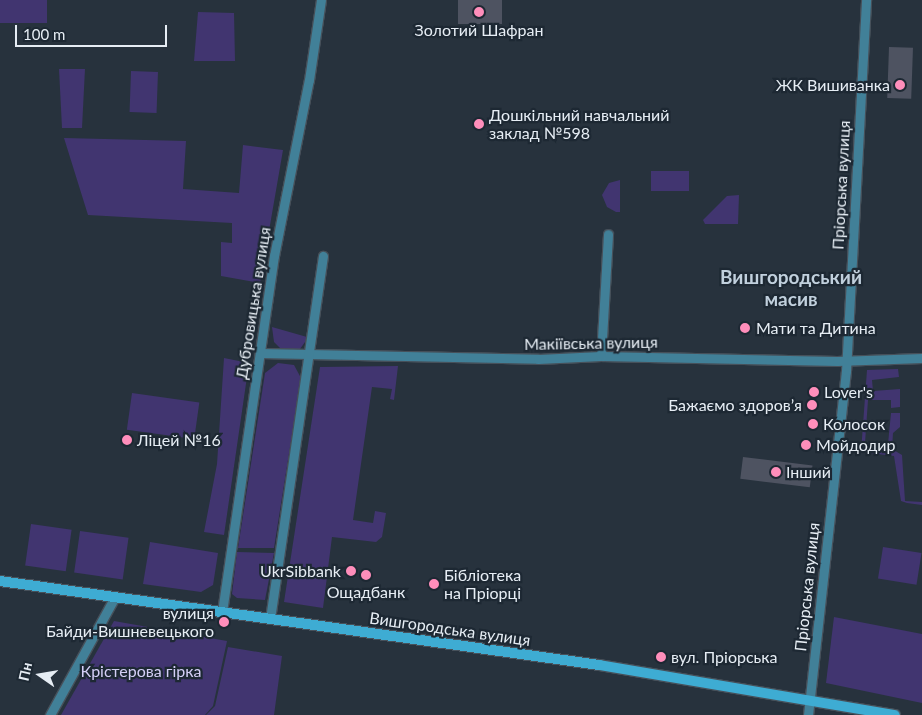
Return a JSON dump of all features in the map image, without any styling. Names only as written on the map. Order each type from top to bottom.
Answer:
[{"type":"main road","name":"Вишгородська вулиця","points":[[0,581],[811,699],[896,715]]},
{"type":"street","name":"Дубровицька вулиця","points":[[222,612],[260,353],[321,0]]},
{"type":"street","name":"Пріорська вулиця","points":[[808,715],[847,361],[866,0]]},
{"type":"street","points":[[601,356],[608,234]]},
{"type":"street","points":[[270,619],[323,256]]},
{"type":"street","name":"Макіївська вулиця","points":[[260,353],[538,359],[601,356],[847,361],[922,358]]},
{"type":"street","points":[[50,715],[115,597]]},
{"type":"green space","points":[[0,0],[47,0],[47,23],[0,23]]},
{"type":"green space","points":[[198,12],[234,13],[235,61],[194,61]]},
{"type":"green space","points":[[59,69],[85,69],[82,128],[62,128]]},
{"type":"green space","points":[[131,71],[158,72],[157,113],[130,112]]},
{"type":"green space","points":[[64,138],[186,141],[183,189],[239,193],[243,145],[283,150],[260,283],[221,276],[221,242],[232,243],[232,223],[88,215]]},
{"type":"green space","points":[[651,171],[689,171],[689,191],[651,191]]},
{"type":"green space","points":[[620,180],[620,212],[616,212],[607,207],[602,195],[609,183]]},
{"type":"green space","points":[[739,195],[738,224],[705,224],[703,220],[727,196]]},
{"type":"green space","points":[[272,327],[307,337],[300,349],[282,350],[274,342]]},
{"type":"green space","points":[[224,358],[249,363],[224,535],[204,532],[217,464]]},
{"type":"green space","points":[[278,363],[294,365],[301,378],[274,548],[238,548],[265,373]]},
{"type":"green space","points":[[398,366],[394,400],[390,399],[392,389],[372,387],[353,520],[373,523],[375,511],[386,513],[382,537],[376,542],[332,537],[323,608],[284,602],[320,367]]},
{"type":"green space","points":[[898,369],[899,377],[872,380],[873,391],[900,389],[900,407],[891,408],[891,400],[868,400],[865,443],[888,444],[891,413],[900,413],[900,427],[893,433],[892,449],[902,455],[905,501],[922,502],[922,505],[901,501],[894,456],[861,452],[867,370]]},
{"type":"green space","points":[[132,393],[199,402],[194,439],[127,430]]},
{"type":"green space","points":[[31,524],[72,530],[66,571],[25,566]]},
{"type":"green space","points":[[80,531],[129,538],[123,579],[74,573]]},
{"type":"green space","points":[[150,542],[218,553],[213,585],[201,592],[143,584]]},
{"type":"green space","points":[[883,547],[922,553],[917,585],[878,579]]},
{"type":"green space","points":[[237,552],[274,553],[265,600],[237,598],[232,594]]},
{"type":"green space","points":[[834,617],[922,634],[922,703],[826,683]]},
{"type":"green space","name":"Крістерова гірка","points":[[114,621],[227,641],[213,706],[205,715],[61,715]]},
{"type":"green space","points":[[228,647],[282,656],[274,715],[206,715],[215,706]]},
{"type":"building","name":"Золотий Шафран","points":[[458,0],[502,0],[502,24],[458,24]]},
{"type":"building","name":"ЖК Вишиванка","points":[[889,47],[913,48],[911,99],[887,98]]},
{"type":"building","name":"Інший","points":[[743,457],[812,466],[810,487],[740,479]]},
{"type":"place","name":"Золотий Шафран","points":[[479,12]]},
{"type":"place","name":"ЖК Вишиванка","points":[[900,85]]},
{"type":"place","name":"Дошкільний навчальний заклад №598","points":[[479,124]]},
{"type":"place","name":"Мати та Дитина","points":[[745,328]]},
{"type":"place","name":"Lover's","points":[[814,392]]},
{"type":"place","name":"Бажаємо здоровʼя","points":[[812,405]]},
{"type":"place","name":"Колосок","points":[[813,424]]},
{"type":"place","name":"Ліцей №16","points":[[127,440]]},
{"type":"place","name":"Мойдодир","points":[[806,445]]},
{"type":"place","name":"Інший","points":[[776,472]]},
{"type":"place","name":"UkrSibbank","points":[[351,571]]},
{"type":"place","name":"Ощадбанк","points":[[366,575]]},
{"type":"place","name":"Бібліотека на Пріорці","points":[[434,584]]},
{"type":"place","name":"вулиця Байди-Вишневецького","points":[[224,622]]},
{"type":"place","name":"вул. Пріорська","points":[[661,657]]},
{"type":"district","name":"Вишгородський масив","points":[[791,288]]}]
